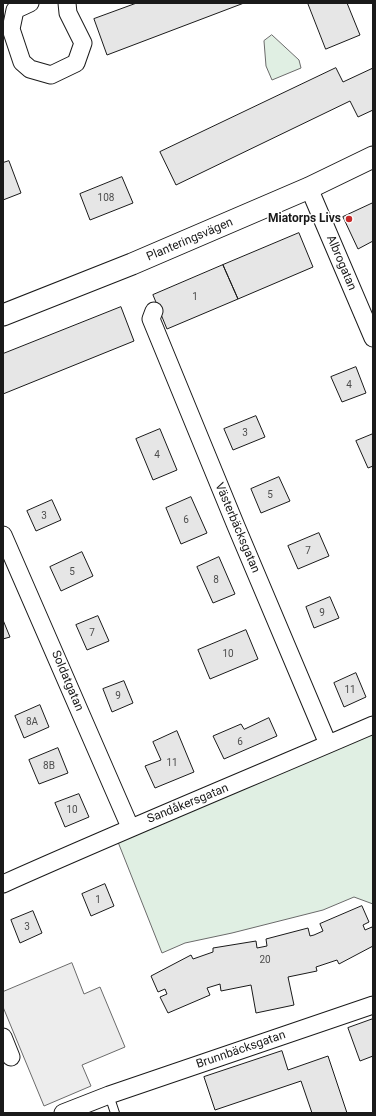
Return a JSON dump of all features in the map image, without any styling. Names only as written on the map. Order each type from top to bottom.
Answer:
[{"type":"street","points":[[30,3],[15,10],[11,29],[22,62],[30,69],[51,75],[76,62],[83,42],[68,13],[67,3]]},
{"type":"street","name":"Planteringsvägen","points":[[3,315],[132,264],[309,188],[373,158]]},
{"type":"street","name":"Albrogatan","points":[[309,188],[373,338]]},
{"type":"street","name":"Västerbäcksgatan","points":[[154,311],[151,319],[328,744]]},
{"type":"street","name":"Soldatgatan","points":[[3,535],[130,827]]},
{"type":"street","name":"Sandåkersgatan","points":[[3,884],[130,827],[200,799],[373,725]]},
{"type":"street","name":"Brunnbäcksgatan","points":[[63,1113],[109,1095],[373,1005]]},
{"type":"street","points":[[3,1037],[11,1057]]},
{"type":"lane","points":[[109,1095],[115,1113]]},
{"type":"green space","points":[[272,35],[299,60],[301,68],[272,80],[266,66],[264,41]]},
{"type":"green space","points":[[373,732],[373,904],[354,897],[323,910],[232,933],[185,943],[162,953],[118,842]]},
{"type":"shaded area","points":[[72,963],[84,994],[100,987],[125,1047],[82,1065],[91,1086],[44,1106],[3,1007],[3,992]]},
{"type":"building","points":[[137,3],[244,3],[107,55],[94,19]]},
{"type":"building","points":[[308,3],[347,3],[360,35],[326,49]]},
{"type":"building","points":[[336,68],[343,82],[373,68],[373,110],[358,117],[350,101],[176,185],[160,152]]},
{"type":"building","points":[[9,161],[21,193],[3,200],[3,163]]},
{"type":"building","points":[[122,177],[133,203],[90,220],[80,194]]},
{"type":"building","points":[[373,203],[373,241],[358,249],[343,217]]},
{"type":"building","points":[[299,233],[313,267],[238,299],[223,265]]},
{"type":"building","points":[[223,265],[238,299],[167,329],[153,295]]},
{"type":"building","points":[[121,307],[134,341],[3,394],[3,354]]},
{"type":"building","points":[[356,367],[366,393],[342,402],[331,377]]},
{"type":"building","points":[[256,416],[265,437],[233,450],[224,429]]},
{"type":"building","points":[[160,429],[177,470],[153,480],[136,439]]},
{"type":"building","points":[[373,434],[373,466],[368,468],[356,441]]},
{"type":"building","points":[[279,477],[290,501],[261,513],[251,489]]},
{"type":"building","points":[[191,497],[207,533],[181,544],[166,508]]},
{"type":"building","points":[[52,500],[61,520],[36,531],[27,511]]},
{"type":"building","points":[[319,533],[329,556],[298,569],[288,546]]},
{"type":"building","points":[[82,552],[93,576],[61,591],[50,567]]},
{"type":"building","points":[[219,557],[235,594],[213,603],[197,567]]},
{"type":"building","points":[[330,597],[339,618],[314,628],[306,607]]},
{"type":"building","points":[[98,616],[109,641],[87,650],[76,625]]},
{"type":"building","points":[[3,620],[10,637],[3,639]]},
{"type":"building","points":[[246,630],[258,659],[210,679],[198,650]]},
{"type":"building","points":[[356,673],[366,697],[344,707],[334,683]]},
{"type":"building","points":[[124,681],[133,703],[112,712],[103,689]]},
{"type":"building","points":[[40,705],[49,727],[24,738],[15,716]]},
{"type":"building","points":[[269,718],[277,736],[224,759],[213,736],[241,724],[244,729]]},
{"type":"building","points":[[177,731],[194,772],[155,788],[145,766],[161,760],[153,742]]},
{"type":"building","points":[[58,748],[68,773],[39,784],[29,760]]},
{"type":"building","points":[[79,794],[89,817],[65,827],[55,803]]},
{"type":"building","points":[[105,884],[114,906],[91,916],[82,894]]},
{"type":"building","points":[[362,906],[369,922],[363,925],[365,930],[372,927],[373,930],[373,946],[339,964],[337,960],[316,967],[317,971],[288,977],[294,1005],[256,1013],[251,985],[221,991],[220,984],[207,988],[210,995],[168,1013],[160,997],[167,994],[165,989],[158,992],[151,976],[191,955],[193,959],[213,952],[213,948],[256,941],[257,948],[267,946],[266,939],[308,928],[310,936],[314,935],[323,931],[320,924]]},
{"type":"building","points":[[33,911],[42,933],[20,943],[11,920]]},
{"type":"building","points":[[373,1019],[373,1056],[360,1061],[348,1028]]},
{"type":"building","points":[[282,1051],[288,1070],[328,1056],[347,1113],[312,1113],[301,1081],[215,1110],[204,1077]]},
{"type":"place","name":"Miatorps Livs","points":[[349,219]]}]
